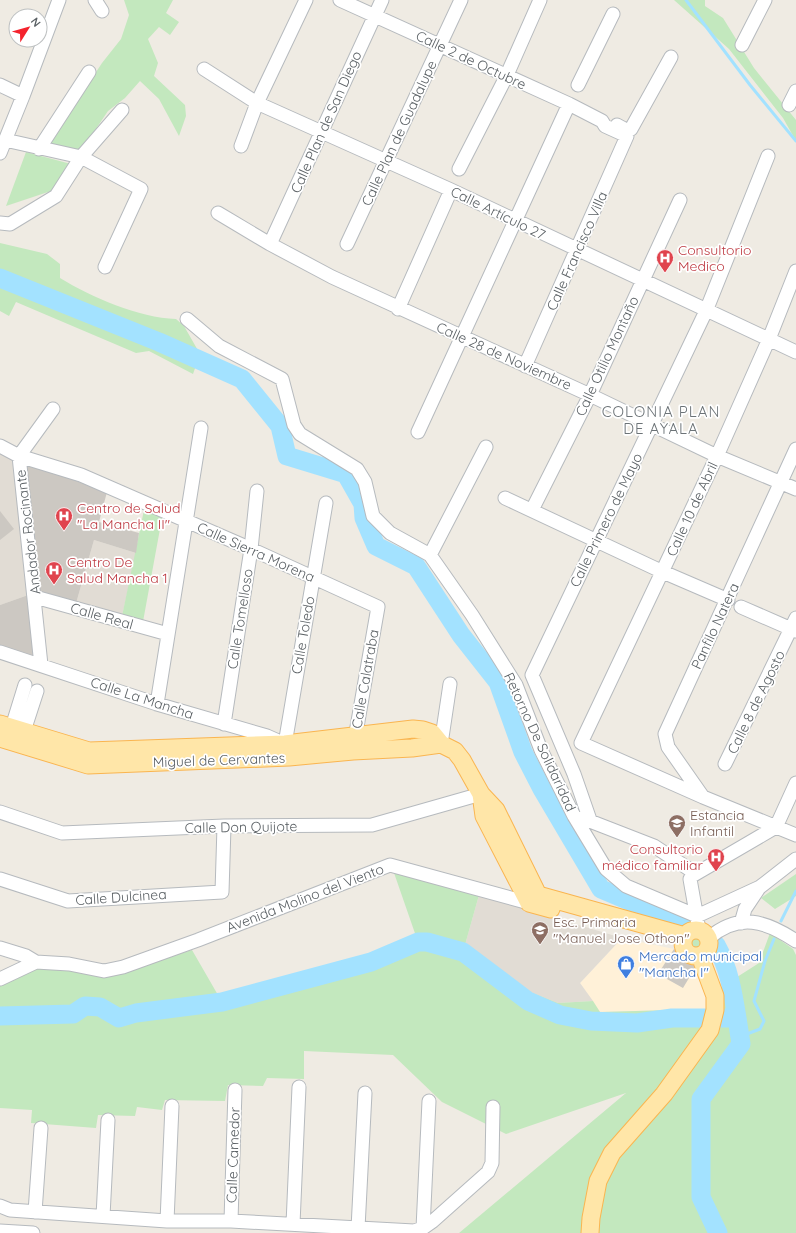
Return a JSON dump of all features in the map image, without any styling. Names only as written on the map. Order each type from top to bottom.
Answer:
[{"type":"main road","points":[[9,730],[89,751],[285,744],[354,744],[413,729],[423,730],[432,733],[441,744],[455,750],[481,794],[496,810],[533,899]]},
{"type":"main road","name":"Miguel de Cervantes","points":[[9,730],[88,765],[289,757],[354,744]]},
{"type":"main road","name":"Avenida Molino del Viento","points":[[533,899],[644,930],[695,933],[690,954],[700,956],[715,996],[716,1010],[710,1030],[664,1094],[612,1153],[598,1181],[591,1218],[590,1233]]},
{"type":"street","points":[[0,153],[59,0]]},
{"type":"street","points":[[241,146],[258,103],[306,0]]},
{"type":"street","name":"Calle 2 de Octubre","points":[[340,0],[506,77],[569,104],[602,121],[605,126],[629,132]]},
{"type":"street","name":"Calle Plan de San Diego","points":[[270,244],[382,0]]},
{"type":"street","name":"Calle Plan de Guadalupe","points":[[347,244],[461,0]]},
{"type":"street","points":[[459,169],[506,77],[540,0]]},
{"type":"street","points":[[742,44],[765,0]]},
{"type":"street","points":[[578,85],[613,14]]},
{"type":"street","name":"Calle Francisco Villa","points":[[525,366],[629,132],[670,57]]},
{"type":"street","name":"Calle Artículo 27","points":[[204,69],[258,103],[450,190],[577,251],[796,352]]},
{"type":"street","points":[[39,149],[89,72]]},
{"type":"street","points":[[0,85],[23,96]]},
{"type":"street","points":[[789,105],[796,91]]},
{"type":"street","points":[[418,432],[516,222],[569,104]]},
{"type":"street","points":[[0,224],[10,224],[56,196],[81,157],[122,110]]},
{"type":"street","points":[[5,140],[39,149],[81,157],[141,189],[105,267]]},
{"type":"street","name":"Calle Primero de Mayo","points":[[590,820],[574,774],[532,675],[706,311],[768,156]]},
{"type":"street","points":[[425,179],[433,176],[452,184],[471,194],[478,204]]},
{"type":"street","points":[[398,309],[450,190]]},
{"type":"street","name":"Calle Otilio Montaño","points":[[532,510],[590,395],[680,200]]},
{"type":"street","name":"Calle 28 de Noviembre","points":[[218,213],[270,244],[332,277],[398,309],[590,395],[717,456],[796,489]]},
{"type":"street","name":"Calle 10 de Abril","points":[[703,797],[581,743],[717,456],[769,339],[796,271]]},
{"type":"street","name":"Retorno De Solidaridad","points":[[187,319],[219,346],[282,378],[294,425],[300,434],[357,469],[365,482],[373,516],[390,533],[413,544],[430,555],[472,615],[516,685],[541,750],[574,816],[606,869],[626,886],[695,933]]},
{"type":"street","name":"Andador Rocinante","points":[[41,665],[19,456],[53,409]]},
{"type":"street","points":[[157,704],[201,428]]},
{"type":"street","name":"Calle Sierra Morena","points":[[0,446],[19,456],[81,475],[251,549],[378,607]]},
{"type":"street","points":[[430,555],[486,446]]},
{"type":"street","name":"Panfilo Natera","points":[[703,797],[668,747],[665,734],[782,483],[796,449]]},
{"type":"street","name":"Calle Tomelloso","points":[[224,724],[251,549],[257,491]]},
{"type":"street","points":[[505,498],[663,572],[728,600]]},
{"type":"street","name":"Calle Toledo","points":[[285,744],[326,504]]},
{"type":"street","name":"Calle Real","points":[[35,597],[168,634]]},
{"type":"street","points":[[741,606],[794,626]]},
{"type":"street","name":"Calle Calatraba","points":[[354,744],[378,607]]},
{"type":"street","name":"Calle 8 de Agosto","points":[[726,764],[794,626]]},
{"type":"street","name":"Calle La Mancha","points":[[0,652],[157,704],[285,744]]},
{"type":"street","points":[[441,744],[450,684]]},
{"type":"street","points":[[9,730],[25,685]]},
{"type":"street","points":[[9,730],[37,691]]},
{"type":"street","points":[[695,933],[690,879],[695,873],[776,827],[796,783]]},
{"type":"street","name":"Calle Don Quijote","points":[[0,812],[62,833],[224,826],[372,825],[481,794]]},
{"type":"street","points":[[703,797],[796,835]]},
{"type":"street","points":[[574,816],[590,820],[654,846],[695,873]]},
{"type":"street","name":"Calle Dulcinea","points":[[0,879],[68,901],[222,892],[224,826]]},
{"type":"street","points":[[695,933],[760,887],[796,859]]},
{"type":"street","name":"Avenida Molino del Viento","points":[[0,979],[36,962],[69,964],[104,971],[123,967],[192,943],[390,865],[533,899]]},
{"type":"street","points":[[741,923],[745,909],[760,887]]},
{"type":"street","points":[[695,933],[750,921],[763,924],[796,941]]},
{"type":"street","points":[[0,948],[26,956],[36,962]]},
{"type":"street","points":[[293,1224],[298,1087]]},
{"type":"street","name":"Calle Camedor","points":[[231,1220],[235,1090]]},
{"type":"street","points":[[358,1228],[366,1093]]},
{"type":"street","points":[[423,1228],[429,1101]]},
{"type":"street","points":[[167,1220],[172,1106]]},
{"type":"street","points":[[0,1206],[10,1210],[167,1220],[231,1220],[414,1231],[423,1228],[488,1172],[492,1163],[494,1107]]},
{"type":"street","points":[[103,1216],[108,1120]]},
{"type":"street","points":[[35,1212],[41,1128]]},
{"type":"street","points":[[0,1231],[33,1233]]},
{"type":"shaded area","points":[[0,453],[14,460],[31,594],[0,605]]},
{"type":"shaded area","points":[[94,540],[136,553],[121,621],[75,607]]},
{"type":"shaded area","name":"Esc. Primaria \"Manuel Jose Othon\"","points":[[479,895],[622,938],[580,983],[593,1001],[558,1003],[515,986],[463,952]]},
{"type":"shaded area","name":"Mercado municipal \"Mancha I\"","points":[[622,938],[674,949],[683,987],[698,963],[709,997],[706,1009],[600,1012],[580,983]]},
{"type":"green space","points":[[124,0],[173,0],[166,13],[179,22],[170,35],[159,27],[148,39],[158,63],[154,76],[185,105],[186,116],[179,136],[159,99],[140,81],[125,98],[108,111],[79,154],[47,147],[102,63],[121,39],[129,15]]},
{"type":"green space","points":[[674,0],[705,0],[705,6],[723,18],[754,68],[796,120],[796,141],[783,118],[729,49]]},
{"type":"green space","points":[[26,152],[71,164],[51,191],[6,206]]},
{"type":"green space","points":[[0,243],[47,254],[60,264],[60,278],[101,299],[131,311],[162,318],[176,319],[184,326],[200,354],[193,374],[149,351],[136,353],[16,302],[9,316],[0,311]]},
{"type":"green space","points":[[144,510],[162,518],[142,627],[121,621]]},
{"type":"green space","points":[[393,870],[479,895],[463,952],[515,986],[558,1003],[593,1001],[600,1012],[706,1009],[705,1018],[722,1018],[723,986],[759,963],[770,933],[793,949],[796,955],[796,1233],[459,1233],[626,1093],[506,1134],[442,1102],[393,1055],[304,1051],[304,1079],[267,1078],[263,1086],[228,1085],[225,1101],[165,1100],[162,1110],[137,1107],[135,1116],[98,1115],[96,1128],[31,1123],[32,1110],[0,1108],[0,983],[39,967],[109,976],[192,950],[222,1002],[368,962],[418,942]]},
{"type":"green space","points":[[796,874],[796,896],[775,909],[761,898]]},
{"type":"green space","points":[[697,932],[705,935],[708,943],[705,951],[697,954],[689,951],[686,943],[689,935]]},
{"type":"building","name":"Centro de Salud \"La Mancha II\"","points":[[21,461],[107,492],[99,522],[139,533],[136,553],[94,540],[75,607],[39,595]]},
{"type":"building","points":[[0,511],[14,529],[0,540]]},
{"type":"building","points":[[31,594],[38,659],[0,647],[0,605]]},
{"type":"building","points":[[674,949],[698,963],[683,988],[658,974]]},
{"type":"waterway","points":[[686,0],[750,85],[796,141]]},
{"type":"waterway","points":[[0,278],[159,342],[242,379],[280,426],[287,456],[346,474],[363,504],[364,518],[376,546],[416,566],[461,635],[498,682],[523,752],[542,789],[601,889],[639,905],[691,922]]},
{"type":"waterway","points":[[781,921],[796,891]]},
{"type":"waterway","points":[[739,1037],[760,1029],[764,1021],[754,1001],[765,961],[774,939]]},
{"type":"waterway","points":[[0,1016],[73,1014],[85,1006],[100,1007],[119,1018],[136,1013],[222,1002],[371,962],[418,942],[427,942],[463,952],[528,1001],[560,1015],[591,1021],[637,1023],[672,1018],[737,1018],[741,1044],[701,1099],[701,1197],[718,1233]]},
{"type":"waterway","points":[[716,945],[727,972],[737,1018]]},
{"type":"place","name":"Consultorio Medico","points":[[665,273]]},
{"type":"place","name":"Centro de Salud \"La Mancha II\"","points":[[64,531]]},
{"type":"place","name":"Centro De Salud Mancha 1","points":[[54,585]]},
{"type":"place","name":"Estancia Infantil","points":[[677,838]]},
{"type":"place","name":"Consultorio médico familiar","points":[[716,872]]},
{"type":"place","name":"Esc. Primaria \"Manuel Jose Othon\"","points":[[540,945]]},
{"type":"place","name":"Mercado municipal \"Mancha I\"","points":[[626,979]]},
{"type":"district","name":"COLONIA PLAN DE AYALA","points":[[661,420]]}]
